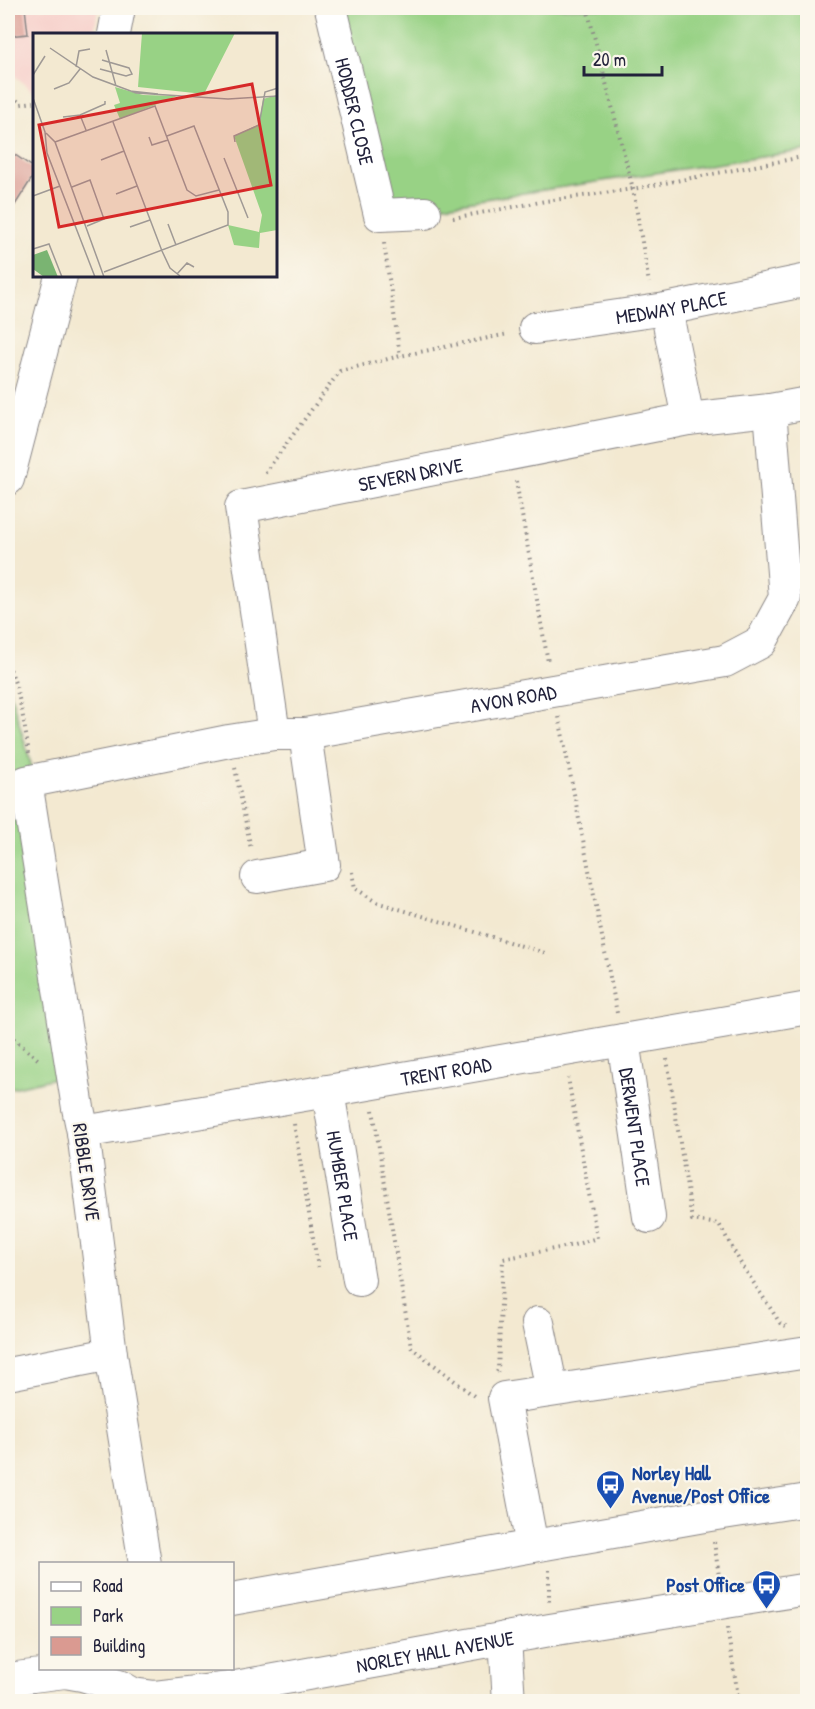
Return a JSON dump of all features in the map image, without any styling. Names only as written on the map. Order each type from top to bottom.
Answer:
[{"type":"street","points":[[114,33],[119,8]]},
{"type":"street","name":"HODDER CLOSE","points":[[332,8],[380,215]]},
{"type":"street","points":[[380,215],[425,213]]},
{"type":"street","points":[[8,479],[60,278]]},
{"type":"street","name":"MEDWAY PLACE","points":[[535,328],[660,310],[807,280]]},
{"type":"street","points":[[660,310],[688,419]]},
{"type":"street","name":"SEVERN DRIVE","points":[[241,507],[688,419],[770,410],[807,403]]},
{"type":"street","name":"AVON ROAD","points":[[30,781],[229,741],[274,734],[305,734],[726,661],[761,642],[785,598],[770,410]]},
{"type":"street","points":[[241,507],[274,734]]},
{"type":"street","points":[[257,877],[324,865],[305,734]]},
{"type":"street","name":"RIBBLE DRIVE","points":[[30,781],[83,1131],[111,1354],[145,1562]]},
{"type":"street","name":"TRENT ROAD","points":[[83,1131],[807,1008]]},
{"type":"street","name":"DERWENT PLACE","points":[[623,1040],[649,1217]]},
{"type":"street","name":"HUMBER PLACE","points":[[328,1091],[359,1280]]},
{"type":"street","points":[[538,1323],[552,1390]]},
{"type":"street","points":[[540,1545],[498,1388],[552,1390],[798,1340]]},
{"type":"street","points":[[8,1374],[111,1354]]},
{"type":"street","points":[[234,1599],[807,1500]]},
{"type":"street","name":"NORLEY HALL AVENUE","points":[[8,1679],[69,1670],[82,1675],[114,1677],[133,1694],[155,1697],[230,1688],[550,1630],[807,1589]]},
{"type":"street","points":[[505,1638],[509,1701]]},
{"type":"path","points":[[587,8],[633,189],[660,310]]},
{"type":"path","points":[[8,92],[21,104],[33,102]]},
{"type":"path","points":[[425,213],[452,218],[546,201],[633,189],[807,156]]},
{"type":"path","points":[[380,215],[400,356]]},
{"type":"path","points":[[241,507],[340,371],[535,328]]},
{"type":"path","points":[[511,453],[553,690],[623,1040]]},
{"type":"path","points":[[8,664],[23,717],[30,781]]},
{"type":"path","points":[[229,741],[257,877]]},
{"type":"path","points":[[351,865],[355,888],[376,902],[545,953]]},
{"type":"path","points":[[663,1032],[692,1220],[718,1224],[780,1323],[798,1340]]},
{"type":"path","points":[[369,1084],[411,1347],[474,1396],[498,1388],[503,1259],[574,1245],[597,1238],[562,1050]]},
{"type":"path","points":[[289,1097],[318,1267]]},
{"type":"path","points":[[540,1545],[550,1630]]},
{"type":"shaded area","points":[[8,8],[98,8],[94,33],[33,33],[33,91],[8,70]]},
{"type":"green space","points":[[326,8],[807,8],[807,150],[380,215]]},
{"type":"green space","points":[[8,685],[32,768],[72,1074],[8,1089]]},
{"type":"building","points":[[8,8],[25,8],[28,34],[8,36]]},
{"type":"building","points":[[8,150],[33,167],[33,177],[8,216]]},
{"type":"place","name":"Norley Hall Avenue/Post Office","points":[[611,1510]]},
{"type":"place","name":"Post Office","points":[[766,1610]]}]
